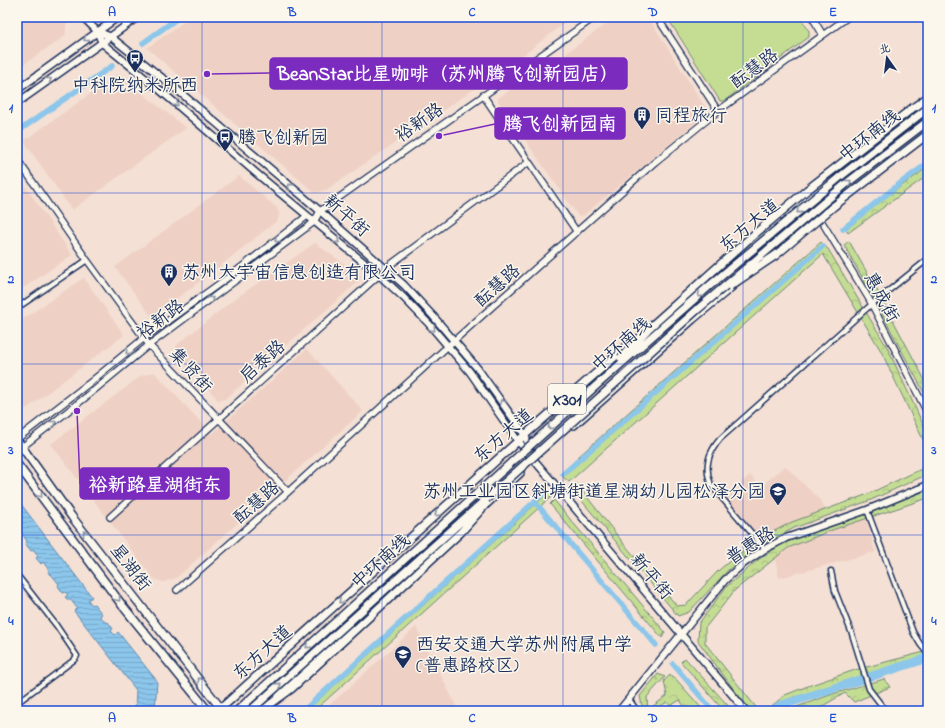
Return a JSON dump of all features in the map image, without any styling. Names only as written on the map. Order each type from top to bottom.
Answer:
[{"type":"main road","name":"新平街","points":[[83,17],[97,31],[110,37],[175,88],[320,211],[404,285],[478,368],[525,435],[535,460]]},
{"type":"main road","points":[[17,90],[118,17]]},
{"type":"main road","points":[[17,103],[138,17]]},
{"type":"main road","name":"新平街","points":[[97,31],[102,43],[161,91],[409,303],[470,372],[518,441],[746,711]]},
{"type":"main road","points":[[598,384],[648,329],[745,242],[807,190],[928,97]]},
{"type":"main road","name":"东方大道","points":[[221,710],[518,441],[602,367],[806,196],[928,102]]},
{"type":"main road","name":"中环南线","points":[[237,711],[598,384],[708,287],[829,186],[928,108]]},
{"type":"main road","name":"中环南线","points":[[250,711],[432,546],[698,309],[846,183],[928,121]]},
{"type":"main road","name":"东方大道","points":[[261,711],[535,460],[693,319],[818,214],[928,129]]},
{"type":"main road","points":[[698,309],[776,254],[834,206],[928,134]]},
{"type":"main road","name":"裕新路","points":[[307,216],[320,211]]},
{"type":"main road","name":"星湖街","points":[[17,440],[20,449],[221,710]]},
{"type":"main road","name":"星湖街","points":[[17,464],[118,599],[208,711]]},
{"type":"main road","points":[[261,711],[291,689],[461,532],[509,479]]},
{"type":"main road","name":"普惠路","points":[[619,711],[725,580],[743,564],[765,549],[786,538],[867,510],[928,485]]},
{"type":"street","name":"裕新路","points":[[20,449],[86,398],[149,345],[314,222],[320,211],[595,17]]},
{"type":"street","points":[[657,17],[718,112]]},
{"type":"street","points":[[812,17],[823,35]]},
{"type":"street","name":"酝慧路","points":[[177,590],[655,162],[718,112],[848,17]]},
{"type":"street","points":[[483,95],[578,232]]},
{"type":"street","name":"集贤街","points":[[17,158],[87,260],[149,345],[288,492]]},
{"type":"street","points":[[386,268],[529,162]]},
{"type":"street","name":"惠成街","points":[[806,196],[872,304],[928,414]]},
{"type":"street","name":"裕新路","points":[[17,440],[144,338],[234,273],[307,216]]},
{"type":"street","points":[[17,308],[87,260]]},
{"type":"street","points":[[765,549],[711,485],[707,473],[709,455],[720,439],[872,304],[928,260]]},
{"type":"street","name":"启泰路","points":[[110,517],[378,275]]},
{"type":"street","points":[[867,510],[912,632],[928,654]]},
{"type":"street","points":[[831,571],[836,591],[852,634],[868,689],[886,711]]},
{"type":"street","points":[[17,575],[56,625],[77,656],[74,660],[17,703]]},
{"type":"street","points":[[629,699],[637,711]]},
{"type":"shaded area","points":[[17,17],[67,18],[65,36],[17,69]]},
{"type":"shaded area","points":[[191,17],[572,17],[517,60],[326,190],[315,193],[147,48]]},
{"type":"shaded area","points":[[616,17],[648,17],[708,112],[584,215],[578,216],[498,101],[498,98],[565,54]]},
{"type":"shaded area","points":[[118,74],[186,128],[72,210],[24,141]]},
{"type":"shaded area","points":[[17,174],[72,255],[17,292]]},
{"type":"shaded area","points":[[239,176],[277,208],[279,214],[278,220],[152,317],[115,267]]},
{"type":"shaded area","points":[[315,243],[361,276],[359,281],[225,399],[218,400],[178,354],[176,347],[232,301]]},
{"type":"shaded area","points":[[84,278],[124,335],[26,409],[17,407],[17,323]]},
{"type":"shaded area","points":[[307,349],[363,411],[176,578],[164,582],[153,578],[51,444],[141,376],[154,372],[212,434]]},
{"type":"shaded area","name":"苏州工业园区斜塘街道星湖幼儿园松泽分园","points":[[785,466],[819,499],[828,513],[761,540],[726,497],[750,475],[760,487]]},
{"type":"shaded area","points":[[866,516],[875,552],[779,578],[774,554],[796,542]]},
{"type":"shaded area","name":"西安交通大学苏州附属中学 (普惠路校区)","points":[[416,627],[459,711],[323,711]]},
{"type":"green space","points":[[667,17],[800,17],[809,31],[809,37],[724,101],[720,101]]},
{"type":"green space","points":[[928,167],[928,175],[848,233],[844,227]]},
{"type":"green space","points":[[849,241],[928,386],[928,400],[844,245]]},
{"type":"green space","points":[[821,242],[828,249],[887,347],[928,435],[928,450],[881,351],[823,254],[569,482],[562,476],[578,457]]},
{"type":"green space","points":[[928,466],[928,474],[871,500],[794,528],[758,547],[729,569],[689,612],[678,616],[571,488],[576,483],[624,544],[677,606],[686,605],[719,570],[753,542],[792,522],[868,494]]},
{"type":"green space","points":[[928,490],[928,498],[832,530],[788,548],[735,590],[705,628],[705,643],[759,711],[750,711],[698,641],[699,623],[727,586],[758,560],[782,544]]},
{"type":"green space","points":[[549,492],[552,496],[314,711],[306,711]]},
{"type":"green space","points":[[554,500],[665,632],[662,638],[550,504]]},
{"type":"green space","points":[[928,651],[928,657],[785,704],[776,711],[770,711],[768,709],[785,695],[808,686],[855,670]]},
{"type":"green space","points":[[685,658],[733,711],[724,711],[681,662]]},
{"type":"green space","points":[[658,674],[665,677],[647,697],[648,711],[643,711],[640,696]]},
{"type":"green space","points":[[670,675],[672,678],[674,677],[704,711],[687,711],[680,700],[670,706],[667,702],[655,710],[653,706],[667,696],[664,681]]},
{"type":"green space","points":[[884,679],[890,687],[854,702],[845,693],[814,711],[785,711],[833,694]]},
{"type":"water","points":[[17,499],[92,597],[88,600],[92,605],[94,604],[102,614],[100,616],[106,623],[108,622],[113,629],[111,631],[115,635],[118,632],[157,681],[155,711],[135,711],[136,690],[74,611],[77,608],[70,599],[68,600],[65,597],[68,595],[65,592],[63,593],[58,586],[59,584],[48,572],[49,570],[43,562],[41,564],[36,558],[38,556],[34,550],[31,551],[25,543],[27,541],[19,530],[17,531]]},
{"type":"waterway","points":[[143,43],[179,17]]},
{"type":"waterway","points":[[17,132],[112,66]]},
{"type":"waterway","points":[[843,229],[928,163]]},
{"type":"waterway","points":[[563,474],[823,246]]},
{"type":"waterway","points":[[303,711],[544,493]]},
{"type":"waterway","points":[[535,502],[656,645]]},
{"type":"waterway","points":[[774,711],[779,706],[928,658]]},
{"type":"waterway","points":[[673,664],[713,711]]},
{"type":"place","name":"中科院纳米所西","points":[[135,73]]},
{"type":"place","name":"BeanStar比星咖啡（苏州腾飞创新园店）","points":[[207,74]]},
{"type":"place","name":"同程旅行","points":[[642,130]]},
{"type":"place","name":"腾飞创新园南","points":[[439,136]]},
{"type":"place","name":"腾飞创新园","points":[[225,152]]},
{"type":"place","name":"苏州大宇宙信息创造有限公司","points":[[169,287]]},
{"type":"place","name":"裕新路星湖街东","points":[[77,411]]},
{"type":"place","name":"苏州工业园区斜塘街道星湖幼儿园松泽分园","points":[[778,506]]},
{"type":"place","name":"西安交通大学苏州附属中学 (普惠路校区)","points":[[403,669]]}]
